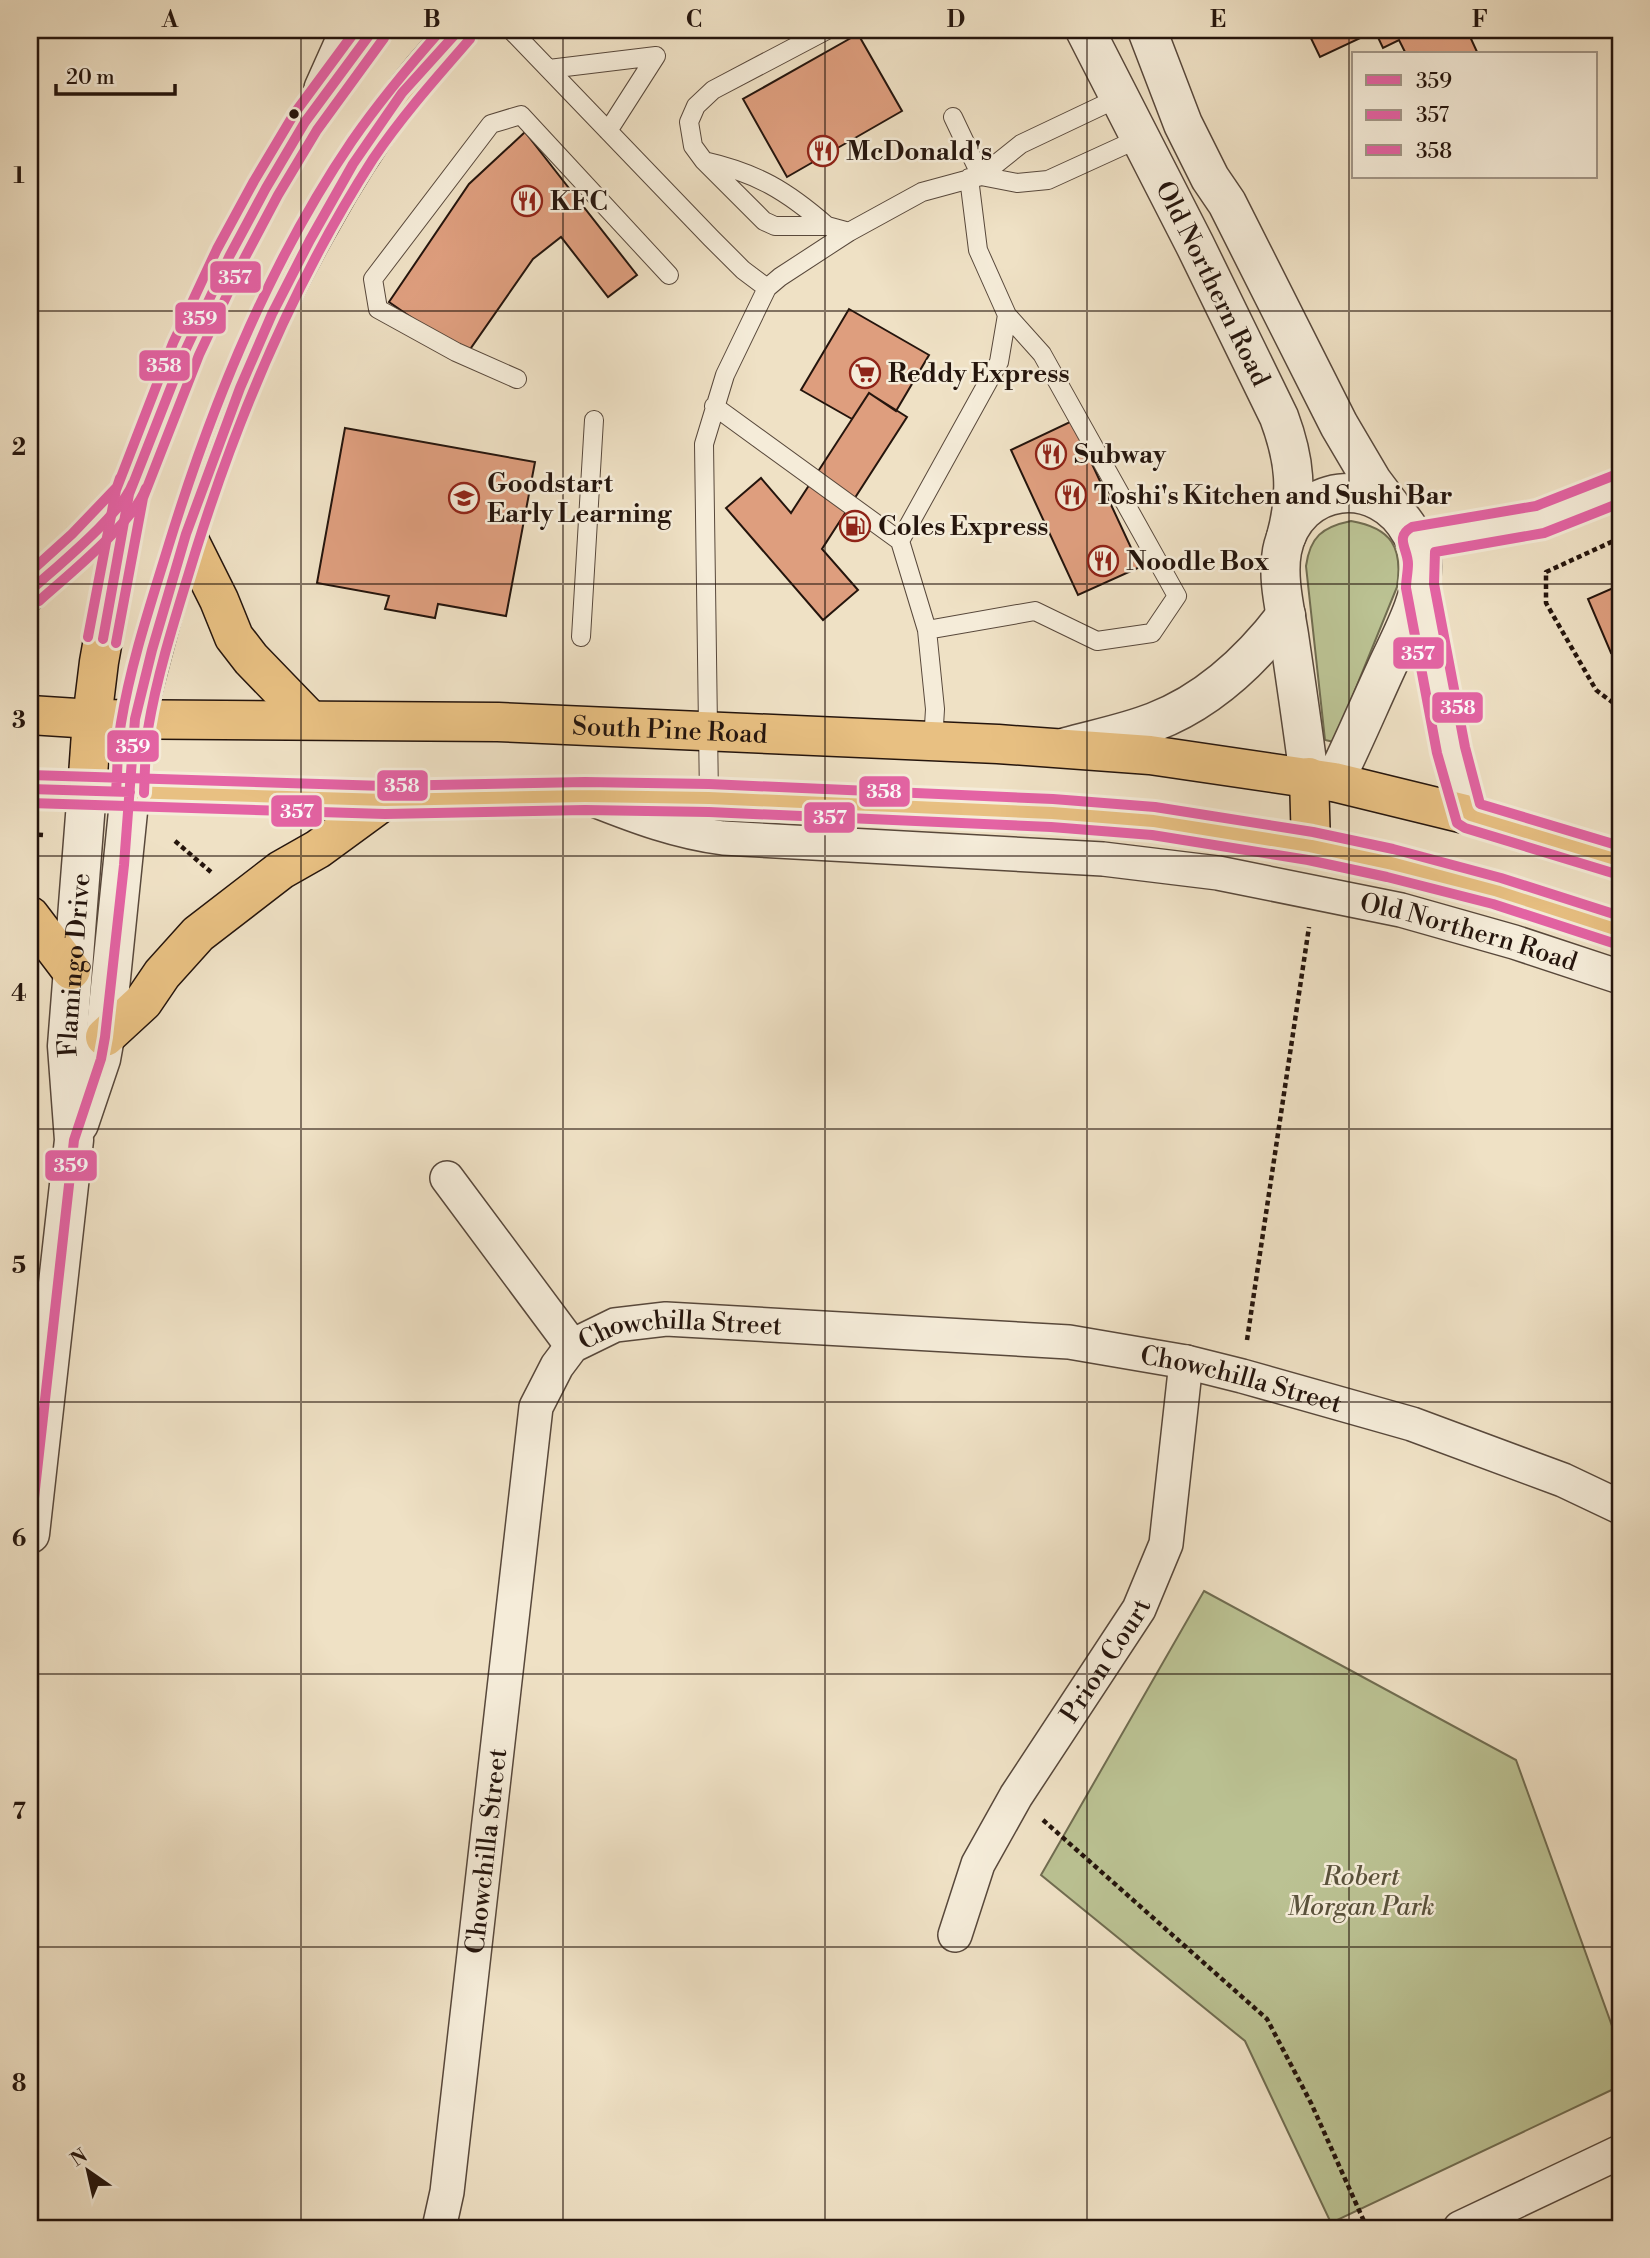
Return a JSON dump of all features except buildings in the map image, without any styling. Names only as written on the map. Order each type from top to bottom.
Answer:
[{"type":"main road","points":[[87,790],[99,663],[129,494],[186,349],[266,188],[305,122],[373,30]]},
{"type":"main road","points":[[130,792],[135,719],[152,650],[186,534],[245,376],[272,314],[353,164],[402,93],[459,30]]},
{"type":"main road","points":[[30,591],[82,544],[129,494]]},
{"type":"main road","points":[[186,534],[234,637],[251,659],[309,719]]},
{"type":"main road","name":"South Pine Road","points":[[30,715],[92,719],[499,722],[1065,748],[1150,754],[1322,780]]},
{"type":"main road","points":[[30,789],[384,800],[585,796],[709,797],[1116,818],[1180,825],[1311,846],[1322,780],[1469,815],[1620,861]]},
{"type":"main road","points":[[105,1037],[143,1002],[162,974],[198,934],[281,870],[318,849],[384,800]]},
{"type":"main road","name":"Old Northern Road","points":[[1311,846],[1497,891],[1620,931]]},
{"type":"main road","points":[[30,916],[71,970]]},
{"type":"street","points":[[305,122],[346,30]]},
{"type":"street","name":"Old Northern Road","points":[[1085,30],[1264,384],[1289,447],[1294,491],[1292,513],[1283,549],[1282,577],[1286,615],[1322,780]]},
{"type":"street","name":"Old Northern Road","points":[[1147,30],[1194,148],[1227,203],[1314,379],[1361,464],[1390,505],[1402,517],[1422,558],[1420,585],[1403,631],[1322,780]]},
{"type":"street","points":[[1118,98],[1172,95]]},
{"type":"street","points":[[1140,138],[1172,95]]},
{"type":"street","points":[[1416,541],[1540,520],[1620,488]]},
{"type":"street","name":"Old Northern Road","points":[[1283,549],[1299,515],[1327,496],[1341,492],[1354,493],[1390,505]]},
{"type":"street","points":[[1420,585],[1451,750],[1469,815]]},
{"type":"street","points":[[1065,748],[1140,727],[1195,702],[1248,661],[1286,615]]},
{"type":"street","name":"Flamingo Drive","points":[[30,1534],[74,1140],[67,1046],[87,790]]},
{"type":"street","name":"Flamingo Drive","points":[[74,1140],[101,1059],[105,1037],[130,792]]},
{"type":"street","points":[[585,796],[662,826],[694,834],[1103,859],[1218,873],[1315,893]]},
{"type":"street","name":"Old Northern Road","points":[[1315,893],[1401,910],[1514,942],[1620,977]]},
{"type":"street","points":[[447,1178],[572,1346]]},
{"type":"street","name":"Chowchilla Street","points":[[439,2228],[447,2192],[536,1407],[557,1366],[572,1346],[615,1325],[666,1319],[1069,1342],[1185,1362],[1412,1424],[1563,1480],[1620,1507]]},
{"type":"street","name":"Prion Court","points":[[955,1935],[978,1864],[1016,1796],[1139,1609],[1166,1544],[1185,1362]]},
{"type":"street","points":[[1460,2228],[1620,2152]]},
{"type":"lane","points":[[511,30],[743,270],[767,288]]},
{"type":"lane","points":[[827,30],[713,90],[696,106],[689,122],[693,146],[704,161],[754,212],[770,224],[827,226],[849,232]]},
{"type":"lane","points":[[549,69],[656,56],[608,131]]},
{"type":"lane","points":[[709,797],[704,444],[725,375],[767,288],[849,232],[922,192],[975,177],[1021,144],[1118,98]]},
{"type":"lane","points":[[517,379],[456,352],[378,309],[373,279],[491,124],[521,115],[669,275]]},
{"type":"lane","points":[[927,630],[1035,611],[1097,641],[1152,633],[1177,596],[1042,354],[1007,315],[978,250],[975,177],[953,117]]},
{"type":"lane","points":[[975,177],[1017,183],[1048,180],[1140,138]]},
{"type":"lane","points":[[704,161],[758,177],[795,200],[827,226]]},
{"type":"lane","points":[[900,541],[999,362],[1007,315]]},
{"type":"lane","points":[[714,406],[900,541],[927,630],[934,709],[933,743]]},
{"type":"lane","points":[[581,637],[594,420]]},
{"type":"path","points":[[1620,538],[1546,572],[1546,603],[1596,690],[1620,708]]},
{"type":"path","points":[[175,841],[218,878]]},
{"type":"path","points":[[1242,1376],[1315,893]]},
{"type":"path","points":[[1016,1796],[1267,2019],[1311,2103],[1367,2228]]},
{"type":"green space","points":[[1351,521],[1376,529],[1392,542],[1398,561],[1397,587],[1334,742],[1325,740],[1306,566],[1311,548],[1319,535],[1332,526]]},
{"type":"green space","name":"Robert Morgan Park","points":[[1204,1591],[1516,1760],[1620,2048],[1620,2086],[1331,2223],[1245,2041],[1041,1875]]},
{"type":"transit line","name":"358","points":[[88,637],[116,490],[173,343],[217,249],[254,181],[294,114],[356,30]]},
{"type":"transit line","name":"359","points":[[103,639],[129,494],[186,349],[230,255],[266,188],[305,122],[373,30]]},
{"type":"transit line","name":"358","points":[[116,791],[121,723],[142,633],[186,491],[224,387],[269,285],[322,188],[373,112],[441,30]]},
{"type":"transit line","name":"359","points":[[30,1534],[74,1140],[101,1059],[105,1037],[124,865],[135,719],[152,650],[186,534],[240,388],[272,314],[353,164],[402,93],[459,30]]},
{"type":"transit line","name":"357","points":[[116,643],[143,498],[199,355],[243,261],[278,195],[317,130],[384,38]]},
{"type":"transit line","name":"357","points":[[144,793],[148,729],[169,639],[213,499],[271,348],[318,252],[373,159],[407,112],[470,39]]},
{"type":"transit line","name":"357","points":[[1615,475],[1536,506],[1412,527],[1404,535],[1403,544],[1408,564],[1406,588],[1437,753],[1457,823],[1465,828],[1616,874]]},
{"type":"transit line","name":"358","points":[[30,572],[72,534],[117,487],[120,478]]},
{"type":"transit line","name":"359","points":[[30,591],[116,510],[133,483]]},
{"type":"transit line","name":"357","points":[[39,601],[115,532],[139,502],[146,488]]},
{"type":"transit line","name":"358","points":[[1620,503],[1544,533],[1435,552],[1434,584],[1465,747],[1480,804],[1620,846]]},
{"type":"transit line","name":"358","points":[[30,775],[385,786],[585,782],[709,784],[1053,799],[1155,807],[1313,832],[1393,849],[1501,878],[1620,916]]},
{"type":"transit line","name":"359","points":[[30,789],[130,792]]},
{"type":"transit line","name":"357","points":[[30,803],[385,814],[585,810],[709,812],[1051,827],[1152,835],[1308,860],[1387,877],[1493,904],[1616,944]]},
{"type":"place","name":"McDonald's","points":[[823,151]]},
{"type":"place","name":"KFC","points":[[527,201]]},
{"type":"place","name":"Reddy Express","points":[[865,373]]},
{"type":"place","name":"Subway","points":[[1051,454]]},
{"type":"place","name":"Toshi's Kitchen and Sushi Bar","points":[[1071,495]]},
{"type":"place","name":"Goodstart Early Learning","points":[[464,498]]},
{"type":"place","name":"Coles Express","points":[[855,526]]},
{"type":"place","name":"Noodle Box","points":[[1103,561]]}]
